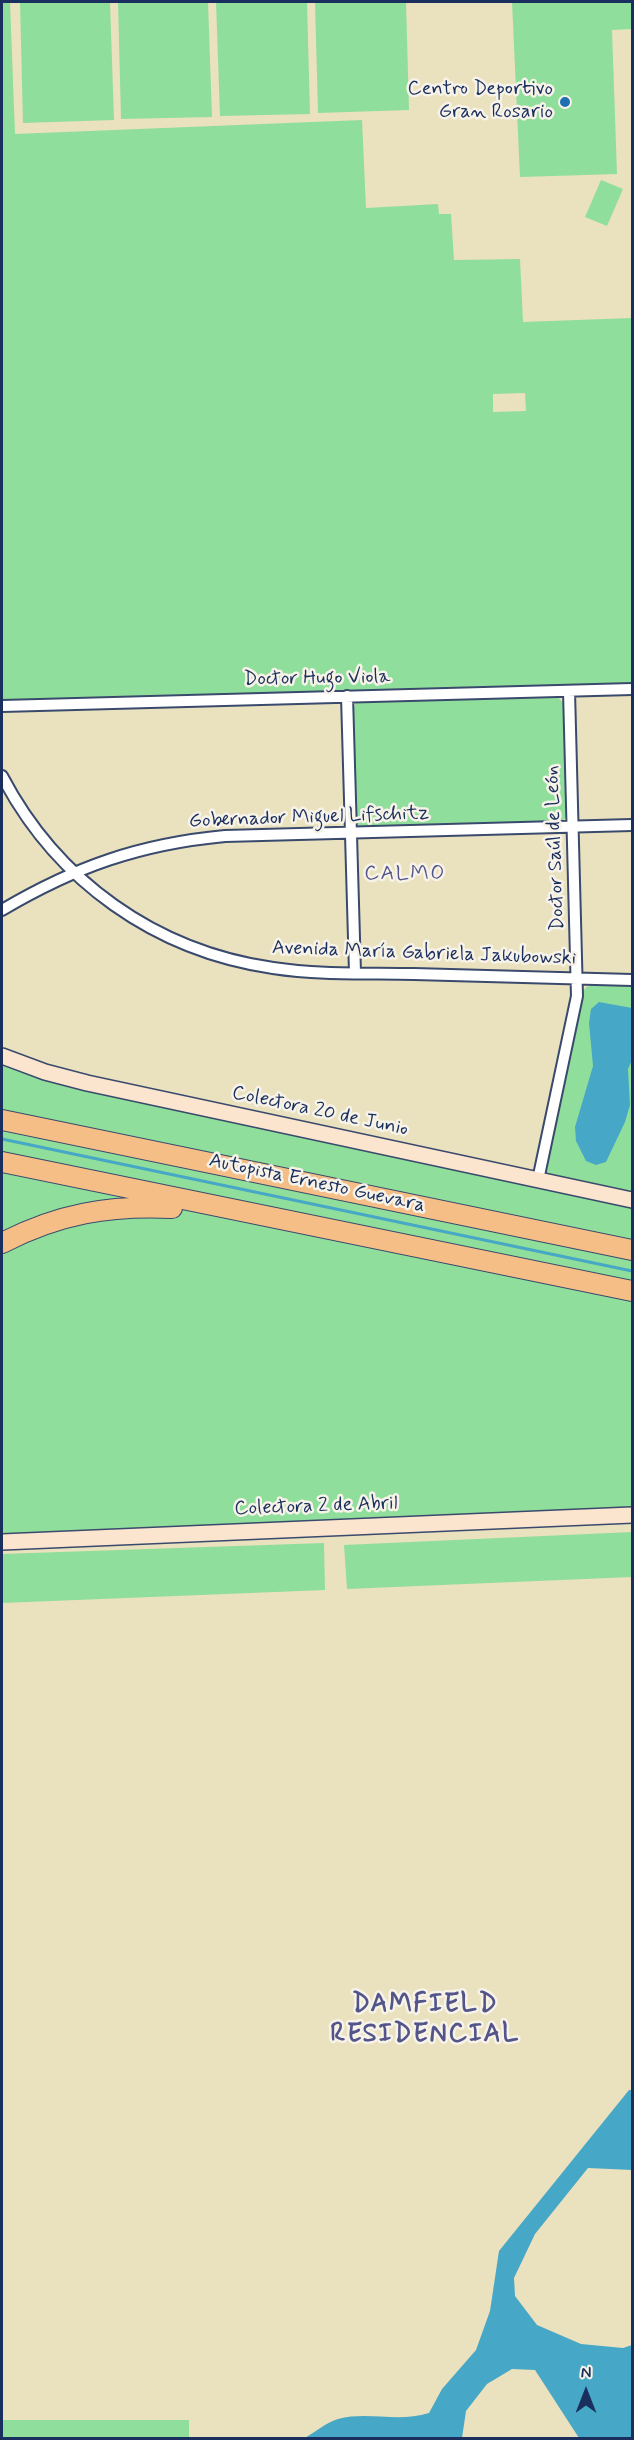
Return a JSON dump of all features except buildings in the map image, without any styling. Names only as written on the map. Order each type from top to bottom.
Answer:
[{"type":"highway","points":[[2,1111],[70,1134]]},
{"type":"highway","name":"Autopista Ernesto Guevara","points":[[2,1120],[633,1250]]},
{"type":"highway","name":"Autopista Ernesto Guevara","points":[[2,1162],[219,1208],[633,1290]]},
{"type":"highway","points":[[2,1243],[34,1228],[79,1213],[129,1207],[219,1208]]},
{"type":"main road","name":"Colectora 20 de Junio","points":[[2,1056],[45,1072],[87,1083],[633,1200]]},
{"type":"main road","name":"Colectora 2 de Abril","points":[[2,1542],[633,1515]]},
{"type":"street","name":"Doctor Hugo Viola","points":[[2,706],[633,689]]},
{"type":"street","name":"Doctor Saúl de León","points":[[538,1180],[577,996],[569,691]]},
{"type":"street","points":[[347,696],[355,973]]},
{"type":"street","name":"Avenida María Gabriela Jakubowski","points":[[2,776],[33,827],[74,873],[122,913],[146,927],[201,952],[237,962],[273,968],[355,973],[633,980]]},
{"type":"street","name":"Gobernador Miguel Lifschitz","points":[[2,910],[49,883],[133,851],[197,839],[633,825]]},
{"type":"green space","points":[[2,2],[10,2],[15,134],[362,120],[366,208],[438,204],[439,214],[451,214],[454,260],[520,259],[523,322],[632,318],[632,684],[2,700]],"holes":[[[525,393],[526,411],[493,412],[493,394]]]},
{"type":"green space","points":[[20,2],[110,2],[114,120],[23,123]]},
{"type":"green space","points":[[118,2],[208,2],[212,117],[121,119]]},
{"type":"green space","points":[[216,2],[307,2],[310,114],[220,116]]},
{"type":"green space","points":[[315,2],[406,2],[409,110],[318,113]]},
{"type":"green space","name":"Centro Deportivo Gran Rosario","points":[[512,2],[632,2],[632,29],[612,30],[617,174],[520,177]]},
{"type":"green space","points":[[601,180],[623,189],[607,226],[585,217]]},
{"type":"green space","points":[[556,695],[564,704],[567,816],[561,822],[359,826],[355,816],[353,710],[356,702],[360,700]]},
{"type":"green space","points":[[595,984],[632,985],[632,1194],[545,1175],[582,993],[586,987]]},
{"type":"green space","points":[[2,1056],[632,1200],[632,1515],[2,1542]]},
{"type":"green space","points":[[632,1532],[632,1577],[347,1589],[344,1545]]},
{"type":"green space","points":[[324,1543],[325,1590],[2,1603],[2,1554]]},
{"type":"green space","points":[[2,2420],[189,2420],[189,2438],[2,2438]]},
{"type":"water","points":[[599,1002],[632,1008],[632,1060],[628,1069],[630,1105],[625,1122],[606,1162],[596,1165],[586,1161],[576,1141],[575,1127],[593,1066],[589,1023],[591,1009]]},
{"type":"water","points":[[629,2090],[632,2090],[632,2170],[588,2168],[535,2234],[514,2278],[515,2296],[537,2325],[581,2344],[623,2348],[632,2345],[632,2438],[579,2438],[535,2370],[512,2369],[487,2384],[466,2411],[462,2438],[305,2438],[338,2419],[361,2416],[406,2417],[429,2413],[442,2389],[476,2350],[490,2311],[499,2251]]},
{"type":"waterway","points":[[2,1139],[632,1271]]},
{"type":"place","name":"Centro Deportivo Gran Rosario","points":[[565,102]]},
{"type":"district","name":"CALMO","points":[[405,875]]},
{"type":"district","name":"DAMFIELD RESIDENCIAL","points":[[425,2021]]}]
